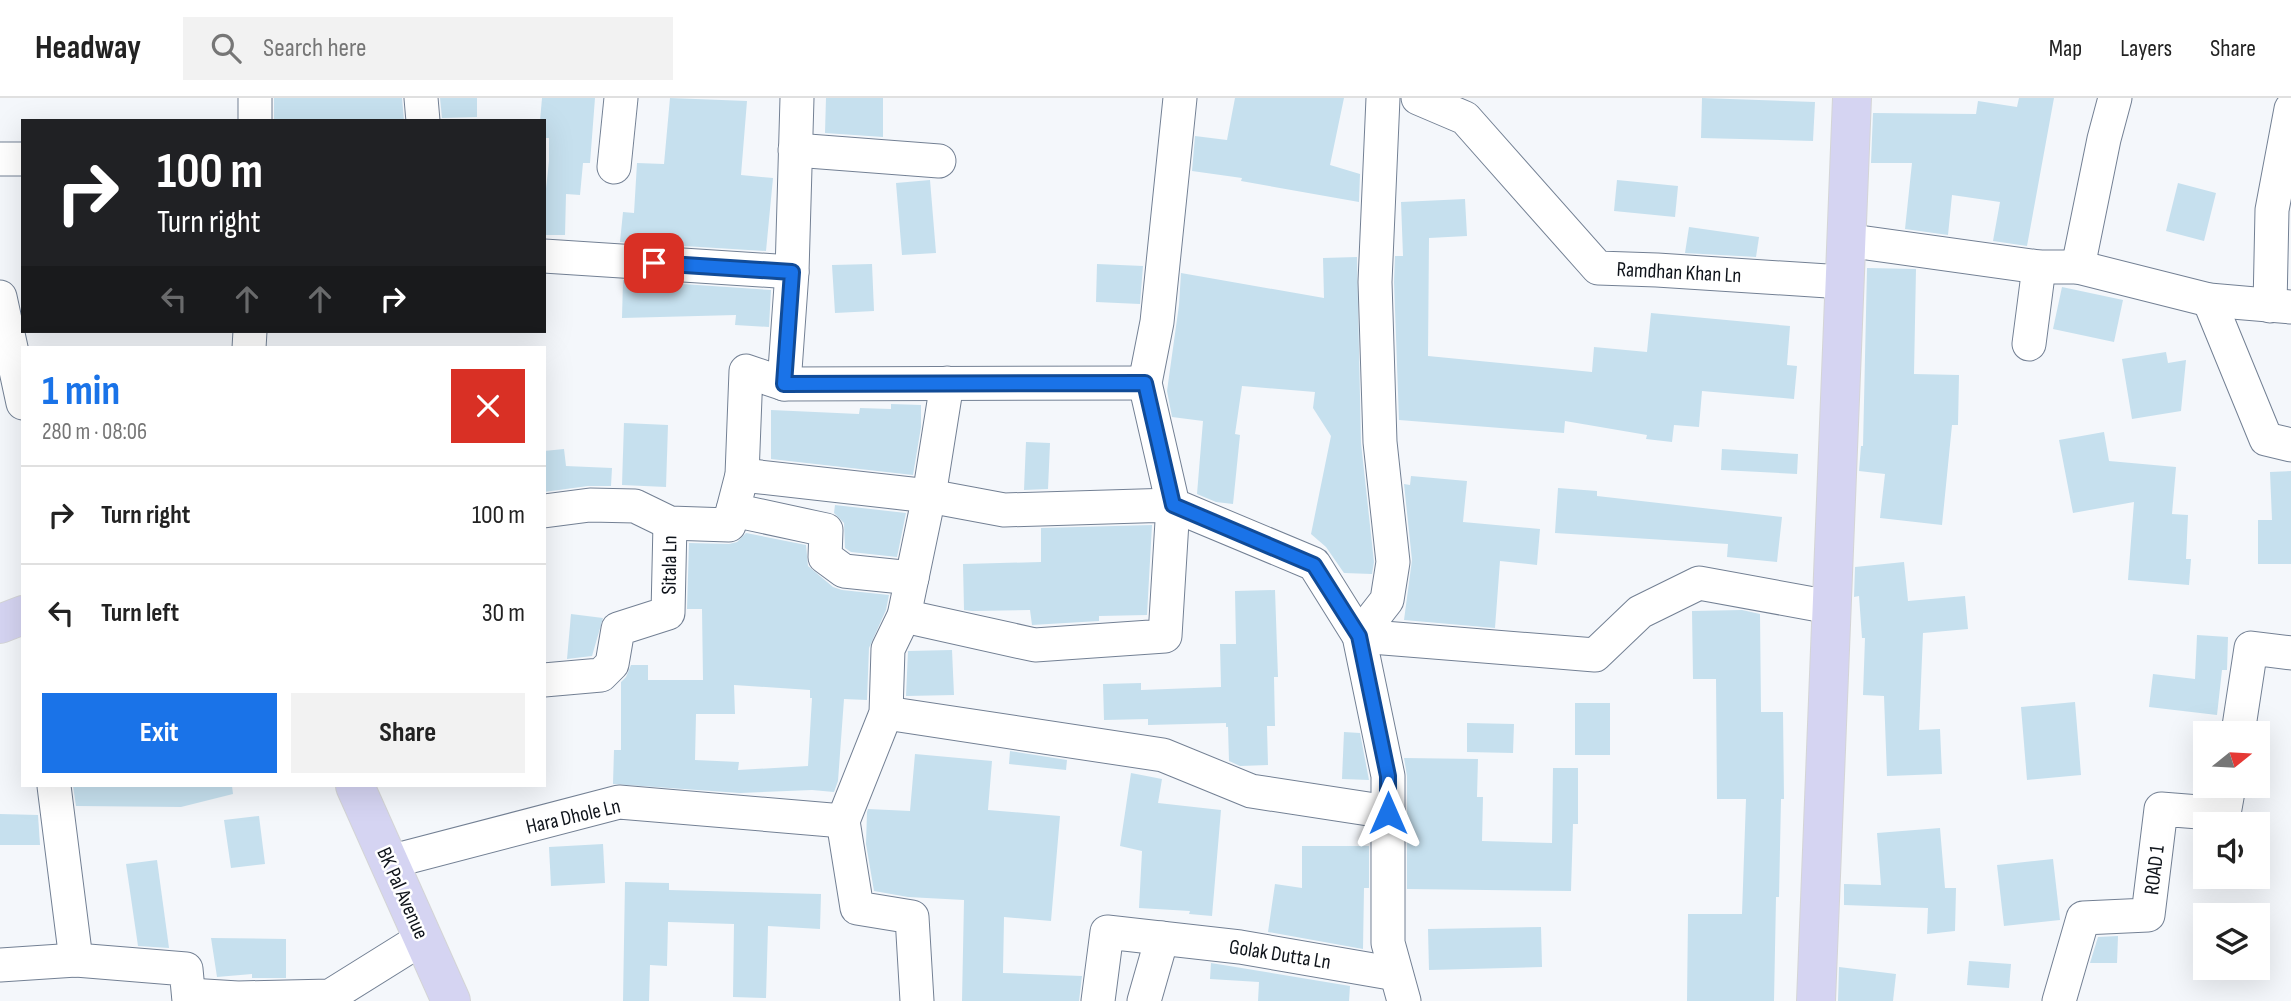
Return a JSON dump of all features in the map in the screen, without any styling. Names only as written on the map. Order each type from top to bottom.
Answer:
[{"type":"main road","points":[[1816,1001],[1844,240],[1852,98]]},
{"type":"main road","points":[[0,624],[21,616]]},
{"type":"main road","name":"BK Pal Avenue","points":[[355,787],[451,1001]]},
{"type":"street","points":[[255,98],[255,119]]},
{"type":"street","points":[[421,98],[423,119]]},
{"type":"street","points":[[614,167],[621,98]]},
{"type":"street","points":[[784,384],[792,272],[797,98]]},
{"type":"street","points":[[904,616],[1035,645],[1165,636],[1173,505],[1145,383],[1157,322],[1180,98]]},
{"type":"street","points":[[1359,636],[1387,600],[1392,562],[1380,442],[1375,282],[1383,98]]},
{"type":"street","name":"Ramdhan Khan Ln","points":[[1418,98],[1465,117],[1598,268],[1843,282]]},
{"type":"street","points":[[2078,267],[2115,98]]},
{"type":"street","points":[[1844,240],[2039,267],[2078,267],[2209,300],[2280,306],[2272,210],[2291,109]]},
{"type":"street","points":[[795,150],[939,162]]},
{"type":"street","points":[[0,159],[21,159]]},
{"type":"street","points":[[546,256],[792,272]]},
{"type":"street","points":[[2029,344],[2039,267]]},
{"type":"street","points":[[0,297],[21,394]]},
{"type":"street","points":[[2209,300],[2266,439],[2291,445]]},
{"type":"street","points":[[731,517],[743,475],[746,371],[784,384],[1145,383]]},
{"type":"street","points":[[916,1001],[912,917],[857,908],[844,821],[886,713],[888,649],[904,616],[929,496],[947,383]]},
{"type":"street","points":[[743,475],[929,496],[1004,509],[1173,505],[1314,565],[1359,636],[1388,776],[1388,943],[1400,988]]},
{"type":"street","points":[[546,512],[590,505],[635,506],[670,523],[731,517],[826,530],[825,557],[844,571],[912,578]]},
{"type":"street","name":"Sitala Ln","points":[[546,680],[601,675],[612,664],[618,629],[668,613],[670,523]]},
{"type":"street","points":[[1359,636],[1595,655],[1640,612],[1699,583],[1830,607]]},
{"type":"street","points":[[2240,721],[2251,648],[2291,653]]},
{"type":"street","points":[[886,713],[1163,755],[1251,791],[1388,813]]},
{"type":"street","points":[[54,787],[76,960]]},
{"type":"street","name":"ROAD 1","points":[[2059,1001],[2083,918],[2148,915],[2161,809],[2224,814],[2227,798]]},
{"type":"street","name":"Hara Dhole Ln","points":[[389,862],[619,802],[844,821]]},
{"type":"street","name":"Golak Dutta Ln","points":[[1098,1001],[1107,932],[1240,947],[1400,988]]},
{"type":"street","points":[[0,965],[76,960],[186,970],[189,998],[330,996],[423,938]]},
{"type":"street","points":[[1144,1001],[1162,938]]},
{"type":"building","points":[[274,98],[402,98],[404,119],[274,119]]},
{"type":"building","points":[[440,98],[477,98],[477,117],[442,118]]},
{"type":"building","points":[[542,98],[595,98],[590,163],[583,163],[580,195],[566,194],[565,235],[546,235],[549,138],[546,138],[546,119],[540,119]]},
{"type":"building","points":[[670,98],[747,101],[741,175],[773,178],[766,251],[620,242],[623,212],[634,213],[637,163],[664,164]]},
{"type":"building","points":[[826,98],[883,98],[883,137],[825,133]]},
{"type":"building","points":[[1235,98],[1344,98],[1330,165],[1360,174],[1359,202],[1241,181],[1242,178],[1192,171],[1195,136],[1227,140]]},
{"type":"building","points":[[1702,98],[1815,102],[1813,141],[1701,138]]},
{"type":"building","points":[[2019,98],[2054,98],[2027,246],[1993,241],[2000,202],[1952,195],[1948,235],[1905,229],[1912,163],[1871,163],[1873,113],[1976,114],[1978,101],[2017,107]]},
{"type":"building","points":[[930,180],[936,253],[902,255],[896,183]]},
{"type":"building","points":[[1617,180],[1678,186],[1675,217],[1614,211]]},
{"type":"building","points":[[2178,183],[2216,193],[2204,241],[2166,231]]},
{"type":"building","points":[[1465,199],[1467,236],[1429,238],[1428,356],[1592,372],[1594,347],[1647,352],[1651,313],[1790,326],[1787,365],[1797,366],[1794,399],[1702,391],[1699,427],[1674,425],[1672,442],[1565,421],[1564,433],[1399,420],[1394,282],[1395,256],[1403,256],[1401,202]]},
{"type":"building","points":[[1689,227],[1759,237],[1756,257],[1685,253]]},
{"type":"building","points":[[1357,257],[1361,443],[1374,562],[1372,574],[1344,573],[1326,547],[1311,534],[1331,436],[1313,408],[1315,392],[1242,386],[1235,434],[1240,435],[1233,504],[1216,502],[1197,494],[1203,421],[1172,417],[1167,391],[1181,273],[1324,298],[1323,258]]},
{"type":"building","points":[[872,264],[874,311],[835,313],[832,265]]},
{"type":"building","points":[[1097,264],[1143,266],[1140,304],[1096,302]]},
{"type":"building","points":[[1867,268],[1916,269],[1914,374],[1959,375],[1958,425],[1952,425],[1942,525],[1880,518],[1885,474],[1859,471],[1863,446]]},
{"type":"building","points":[[623,280],[771,290],[769,327],[735,325],[736,315],[622,318]]},
{"type":"building","points":[[2062,287],[2123,300],[2114,342],[2053,329]]},
{"type":"building","points":[[2166,352],[2168,363],[2186,360],[2181,411],[2132,419],[2122,359]]},
{"type":"building","points":[[891,404],[921,405],[921,427],[913,475],[771,459],[771,410],[859,414],[860,408],[891,409]]},
{"type":"building","points":[[624,423],[668,425],[666,487],[622,485]]},
{"type":"building","points":[[2104,432],[2109,461],[2176,467],[2172,514],[2188,515],[2186,559],[2191,559],[2189,585],[2128,580],[2134,502],[2073,513],[2059,440]]},
{"type":"building","points":[[1026,442],[1050,443],[1048,489],[1024,490]]},
{"type":"building","points":[[564,449],[566,466],[612,468],[611,486],[546,492],[546,451]]},
{"type":"building","points":[[1722,449],[1798,454],[1797,474],[1721,470]]},
{"type":"building","points":[[2291,471],[2291,564],[2258,564],[2258,520],[2272,520],[2270,472]]},
{"type":"building","points":[[1411,476],[1467,481],[1463,522],[1540,529],[1537,565],[1500,561],[1495,628],[1404,620],[1412,560],[1404,484],[1410,485]]},
{"type":"building","points":[[1558,488],[1597,491],[1597,496],[1782,517],[1777,562],[1727,557],[1728,544],[1555,533]]},
{"type":"building","points":[[835,505],[906,513],[897,557],[851,552],[845,548],[844,523],[834,513]]},
{"type":"building","points":[[1152,525],[1147,615],[1099,616],[1099,621],[1032,625],[1030,610],[964,610],[963,564],[1041,562],[1041,528]]},
{"type":"building","points":[[746,533],[806,545],[808,566],[833,587],[889,595],[886,610],[869,648],[867,700],[844,699],[838,781],[834,792],[812,790],[740,793],[613,784],[614,750],[621,750],[621,682],[631,665],[648,665],[648,680],[703,680],[702,609],[687,609],[689,543],[737,542]],"holes":[[[734,685],[810,690],[812,698],[808,766],[738,770],[739,762],[695,760],[696,714],[735,714]]]},
{"type":"building","points":[[1904,562],[1908,601],[1965,596],[1968,629],[1923,633],[1919,730],[1940,729],[1942,774],[1887,776],[1884,696],[1863,695],[1865,638],[1862,638],[1859,596],[1854,597],[1855,567]]},
{"type":"building","points":[[1275,590],[1278,677],[1274,677],[1275,726],[1267,726],[1268,765],[1240,766],[1229,761],[1226,723],[1148,725],[1148,719],[1104,720],[1103,684],[1141,683],[1141,690],[1221,687],[1220,644],[1236,644],[1235,591]]},
{"type":"building","points":[[1742,610],[1760,614],[1761,712],[1783,712],[1784,799],[1781,799],[1779,897],[1776,897],[1774,1001],[1687,1001],[1688,914],[1742,914],[1746,799],[1717,799],[1716,679],[1693,679],[1692,611]]},
{"type":"building","points":[[571,614],[603,618],[592,656],[567,659]]},
{"type":"building","points":[[2197,635],[2228,637],[2227,670],[2222,670],[2217,715],[2149,707],[2153,674],[2195,679]]},
{"type":"building","points":[[952,650],[954,695],[906,696],[908,651]]},
{"type":"building","points":[[2075,702],[2081,775],[2027,780],[2021,707]]},
{"type":"building","points":[[1575,703],[1610,703],[1610,755],[1575,755]]},
{"type":"building","points":[[1467,723],[1514,724],[1513,753],[1467,752]]},
{"type":"building","points":[[1344,732],[1360,733],[1369,780],[1342,779]]},
{"type":"building","points":[[1010,751],[1067,760],[1066,770],[1009,764]]},
{"type":"building","points":[[915,754],[992,761],[988,810],[1060,816],[1051,921],[1004,917],[1003,973],[1082,976],[1079,1001],[962,1001],[964,900],[908,897],[874,891],[866,844],[867,812],[868,809],[910,811]]},
{"type":"building","points":[[1404,758],[1478,759],[1477,797],[1483,797],[1482,841],[1552,843],[1553,768],[1578,768],[1578,824],[1573,824],[1571,891],[1407,889],[1407,776]]},
{"type":"building","points":[[1131,773],[1162,779],[1158,803],[1221,810],[1212,916],[1189,914],[1190,911],[1139,908],[1142,851],[1120,846]]},
{"type":"building","points":[[73,787],[232,787],[233,794],[181,807],[76,806]]},
{"type":"building","points":[[0,814],[38,815],[40,845],[0,845]]},
{"type":"building","points":[[259,816],[265,864],[231,868],[224,820]]},
{"type":"building","points":[[1940,828],[1945,888],[1956,888],[1955,931],[1927,934],[1928,908],[1844,905],[1844,884],[1881,885],[1877,833]]},
{"type":"building","points":[[603,844],[605,883],[551,886],[549,847]]},
{"type":"building","points":[[1302,846],[1369,846],[1369,888],[1364,888],[1363,949],[1268,932],[1275,884],[1302,888]]},
{"type":"building","points":[[2053,859],[2060,920],[2004,926],[1997,865]]},
{"type":"building","points":[[157,860],[169,948],[138,946],[126,864]]},
{"type":"building","points":[[625,882],[669,883],[669,890],[821,894],[820,929],[768,926],[766,998],[733,997],[734,924],[668,922],[667,966],[650,965],[649,1001],[623,1001]]},
{"type":"building","points":[[1541,927],[1542,967],[1429,970],[1428,929]]},
{"type":"building","points":[[2118,936],[2117,963],[2090,963],[2098,937]]},
{"type":"building","points":[[211,938],[286,939],[286,978],[252,978],[252,974],[217,977]]},
{"type":"building","points":[[1969,961],[2011,964],[2009,988],[1967,985]]},
{"type":"building","points":[[1211,963],[1350,986],[1349,1001],[1258,1001],[1259,982],[1210,979]]},
{"type":"building","points":[[1839,967],[1896,974],[1893,1001],[1838,1001]]},
{"type":"route","points":[[654,263],[792,272],[784,384],[1145,383],[1173,505],[1314,565],[1359,636],[1388,776],[1388,813]]}]
